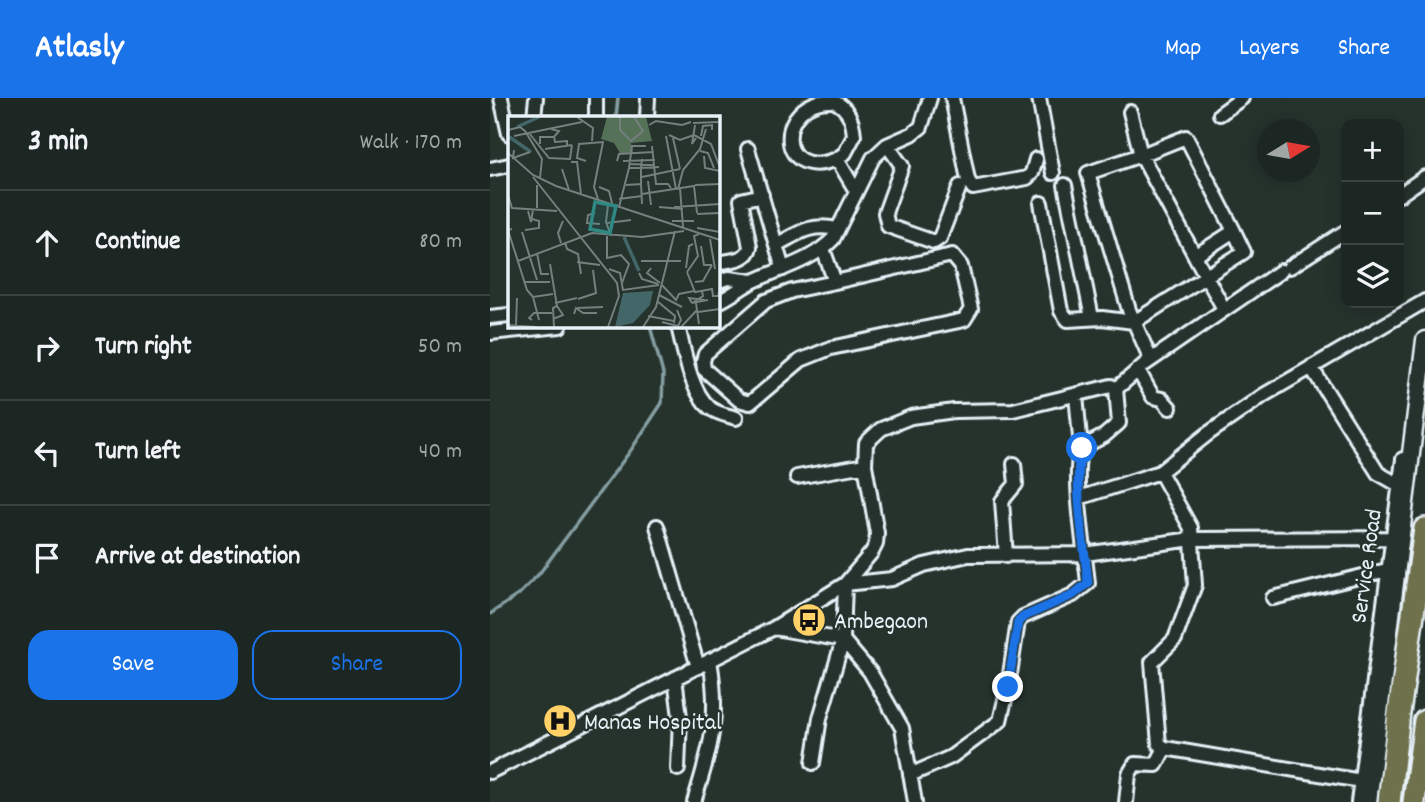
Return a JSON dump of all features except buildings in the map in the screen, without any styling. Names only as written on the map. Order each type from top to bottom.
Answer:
[{"type":"highway","points":[[1389,802],[1425,529]]},
{"type":"highway","points":[[1414,802],[1425,721]]},
{"type":"street","points":[[500,98],[508,130]]},
{"type":"street","points":[[534,116],[536,98]]},
{"type":"street","points":[[596,98],[596,116]]},
{"type":"street","points":[[648,98],[648,116]]},
{"type":"street","points":[[819,98],[831,100],[849,114],[854,136],[845,153],[837,159],[826,164],[814,162],[805,159],[793,148],[788,126],[795,110],[803,103],[819,98]]},
{"type":"street","points":[[719,302],[731,297],[752,281],[823,249],[837,229],[867,166],[887,145],[921,127],[930,98]]},
{"type":"street","points":[[952,98],[968,180],[973,188],[1027,178],[1032,173],[1036,159]]},
{"type":"street","points":[[1039,98],[1053,173]]},
{"type":"street","points":[[1220,114],[1242,98]]},
{"type":"street","points":[[1130,112],[1142,156],[1224,309]]},
{"type":"street","points":[[1041,203],[1061,311],[1068,320],[1092,318],[1134,322],[1244,252],[1186,137],[1142,156],[1088,173],[1134,322],[1151,360]]},
{"type":"street","points":[[887,145],[902,166],[885,213],[888,226],[934,242],[940,238],[960,186]]},
{"type":"street","points":[[748,149],[783,269]]},
{"type":"street","points":[[837,159],[856,191]]},
{"type":"street","points":[[490,169],[508,165]]},
{"type":"street","points":[[1404,192],[1425,177]]},
{"type":"street","points":[[1065,185],[1092,318]]},
{"type":"street","points":[[719,263],[746,257],[749,253],[741,200],[762,195]]},
{"type":"street","points":[[776,245],[810,227],[826,226],[837,229]]},
{"type":"street","points":[[1195,256],[1234,231]]},
{"type":"street","points":[[1082,448],[1104,436],[1119,423],[1116,389],[1138,370],[1224,309],[1341,234]]},
{"type":"street","points":[[823,249],[835,282]]},
{"type":"street","points":[[952,255],[961,266],[971,309],[964,320],[831,348],[801,360],[750,403],[738,400],[705,369],[705,354],[766,301],[792,291],[835,282],[952,255]]},
{"type":"street","points":[[719,281],[729,278],[752,281]]},
{"type":"street","points":[[1079,498],[1160,472],[1209,433],[1264,395],[1425,301]]},
{"type":"street","points":[[490,317],[508,315]]},
{"type":"street","points":[[490,332],[548,327]]},
{"type":"street","points":[[678,327],[690,373],[702,400],[711,409],[736,418]]},
{"type":"street","name":"Service Road","points":[[1358,802],[1391,538],[1406,435],[1415,428],[1425,340]]},
{"type":"street","points":[[1311,367],[1378,473],[1399,485]]},
{"type":"street","points":[[1138,370],[1153,397],[1162,399],[1170,408]]},
{"type":"street","points":[[490,772],[774,628],[845,584],[876,544],[877,533],[864,465],[866,443],[881,429],[900,421],[954,411],[1013,410],[1111,386]]},
{"type":"street","points":[[910,775],[951,757],[1000,720],[1018,622],[1023,617],[1073,595],[1088,583],[1079,498],[1078,457],[1082,448],[1076,395]]},
{"type":"street","points":[[1368,802],[1415,428]]},
{"type":"street","points":[[1006,556],[1002,501],[1016,484],[1014,464]]},
{"type":"street","points":[[797,477],[864,465]]},
{"type":"street","points":[[1160,472],[1189,522],[1195,585],[1175,639],[1152,662],[1159,744],[1165,748],[1361,781]]},
{"type":"street","points":[[657,526],[698,667]]},
{"type":"street","points":[[845,584],[892,579],[924,565],[968,555],[1085,554],[1192,539],[1391,538]]},
{"type":"street","points":[[1273,598],[1387,570]]},
{"type":"street","points":[[813,764],[820,718],[843,640],[845,584]]},
{"type":"street","points":[[774,628],[843,640],[870,672],[902,728],[915,802]]},
{"type":"street","points":[[694,802],[710,750],[715,721],[715,693],[710,660]]},
{"type":"street","points":[[675,678],[680,717],[678,769]]},
{"type":"street","points":[[1126,802],[1135,764],[1156,765],[1165,748]]},
{"type":"waterway","points":[[616,116],[618,98]]},
{"type":"waterway","points":[[490,614],[518,595],[539,574],[631,450],[662,403],[663,374],[650,327]]},
{"type":"place","name":"Ambegaon","points":[[809,620]]},
{"type":"place","name":"Manas Hospital","points":[[560,721]]},
{"type":"route","points":[[1008,687],[1018,622],[1023,617],[1073,595],[1088,583],[1079,498],[1078,457],[1082,448]]}]
